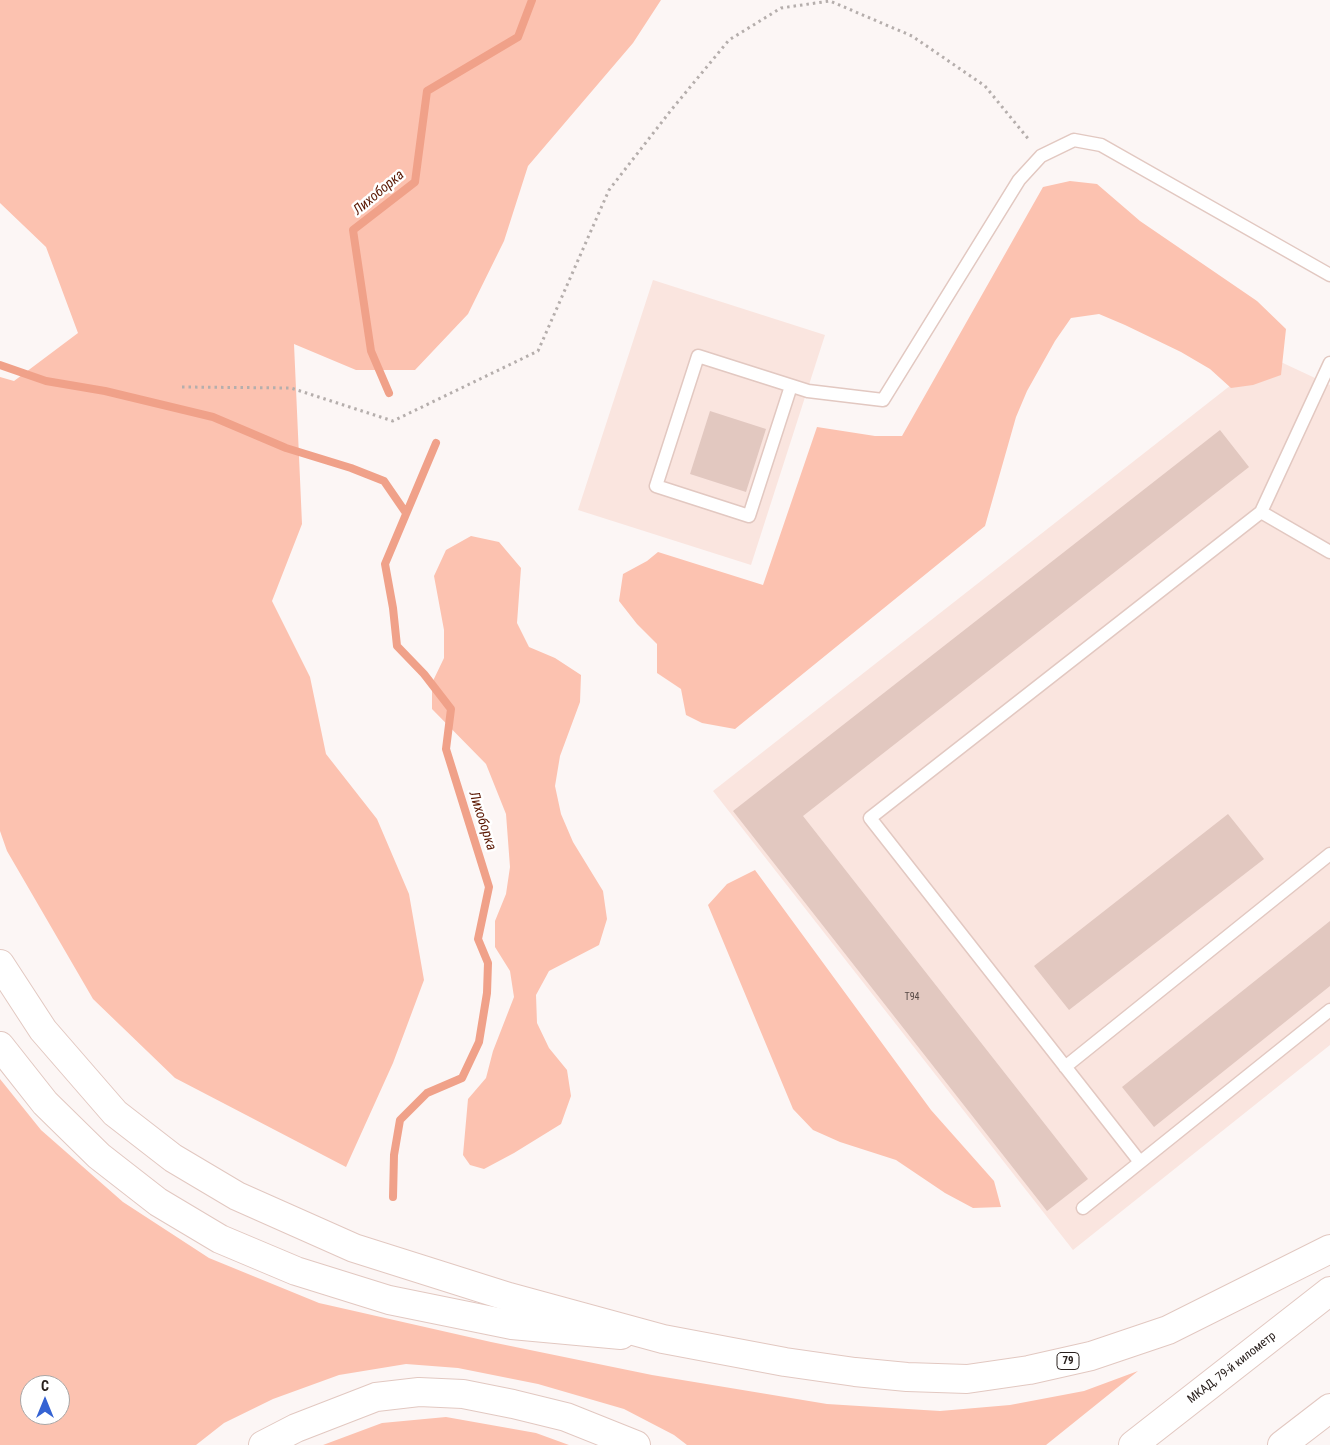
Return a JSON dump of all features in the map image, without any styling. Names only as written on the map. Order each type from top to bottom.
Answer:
[{"type":"main road","points":[[0,964],[43,1030],[115,1112],[173,1158],[237,1196],[354,1248],[509,1297],[663,1339]]},
{"type":"main road","points":[[0,1046],[45,1103],[98,1156],[158,1202],[220,1239],[296,1271],[389,1300],[512,1325],[663,1339]]},
{"type":"main road","name":"79","points":[[663,1339],[785,1362],[907,1377],[967,1378],[1029,1370],[1090,1356],[1168,1330],[1330,1249]]},
{"type":"main road","name":"МКАД, 79-й километр","points":[[1134,1445],[1330,1291]]},
{"type":"main road","points":[[263,1445],[296,1428],[376,1397],[419,1392],[463,1394],[513,1404],[566,1417],[636,1445]]},
{"type":"main road","points":[[1283,1445],[1330,1408]]},
{"type":"lane","points":[[791,386],[749,516],[656,486],[698,356],[808,391],[883,400],[1018,180],[1041,156],[1074,140],[1100,145],[1330,275]]},
{"type":"lane","points":[[1140,1162],[870,818],[1261,512],[1330,363]]},
{"type":"lane","points":[[1261,512],[1330,552]]},
{"type":"lane","points":[[1065,1067],[1330,854]]},
{"type":"lane","points":[[1083,1208],[1330,1010]]},
{"type":"path","points":[[182,387],[291,388],[393,421],[538,351],[609,190],[729,40],[781,8],[830,1],[912,36],[985,86],[1041,156]]},
{"type":"shaded area","points":[[0,0],[661,0],[633,43],[528,166],[504,241],[468,314],[415,370],[356,370],[294,344],[302,524],[272,601],[310,677],[326,754],[377,819],[409,894],[424,980],[393,1063],[346,1167],[175,1078],[93,999],[7,851],[0,831],[0,377],[14,381],[78,333],[46,247],[0,203]]},
{"type":"shaded area","points":[[1070,181],[1097,184],[1140,221],[1257,301],[1286,329],[1281,375],[1253,385],[1231,388],[1210,369],[1181,352],[1125,325],[1099,314],[1071,318],[1055,341],[1027,391],[1016,417],[985,526],[735,729],[702,723],[686,715],[681,689],[657,673],[657,644],[637,624],[619,601],[623,574],[647,561],[658,552],[763,585],[817,427],[875,436],[902,436],[1043,187]]},
{"type":"shaded area","points":[[653,280],[825,335],[751,565],[578,510]]},
{"type":"shaded area","points":[[1268,356],[1330,385],[1330,1045],[1073,1250],[713,791]]},
{"type":"shaded area","points":[[471,536],[499,542],[521,568],[517,623],[529,647],[555,658],[581,675],[580,702],[560,756],[555,786],[561,814],[573,842],[603,891],[607,919],[599,945],[549,971],[536,995],[537,1023],[549,1048],[567,1070],[571,1096],[561,1124],[484,1169],[470,1165],[463,1155],[468,1099],[486,1078],[493,1051],[514,997],[510,971],[495,947],[495,921],[506,894],[510,867],[506,814],[486,764],[432,709],[432,683],[444,658],[444,630],[434,576],[446,550]]},
{"type":"shaded area","points":[[755,870],[931,1110],[994,1181],[1001,1207],[973,1208],[945,1193],[896,1160],[840,1142],[813,1130],[793,1109],[708,905],[727,884]]},
{"type":"shaded area","points":[[0,1079],[41,1130],[123,1202],[209,1258],[319,1303],[491,1342],[652,1375],[827,1404],[940,1411],[1010,1405],[1084,1391],[1138,1371],[1046,1445],[687,1445],[674,1435],[624,1409],[538,1384],[458,1368],[406,1364],[339,1375],[273,1399],[224,1423],[196,1445],[0,1445]]},
{"type":"shaded area","points":[[446,1417],[536,1433],[569,1445],[323,1445],[382,1423]]},
{"type":"building","points":[[710,411],[766,429],[746,492],[690,474]]},
{"type":"building","points":[[1220,430],[1249,467],[803,816],[1088,1179],[1047,1211],[733,811]]},
{"type":"building","points":[[1228,814],[1264,859],[1069,1010],[1034,966]]},
{"type":"building","points":[[1330,921],[1330,986],[1154,1127],[1122,1087]]},
{"type":"waterway","name":"Лихоборка","points":[[389,393],[371,351],[353,230],[415,182],[427,91],[518,37],[532,0]]},
{"type":"waterway","points":[[0,365],[46,381],[105,391],[213,417],[286,448],[351,468],[384,481],[406,513]]},
{"type":"waterway","name":"Лихоборка","points":[[393,1197],[394,1155],[400,1120],[427,1093],[462,1078],[479,1042],[487,993],[488,963],[478,939],[489,887],[446,749],[451,709],[424,674],[397,646],[393,608],[385,564],[436,443]]}]
